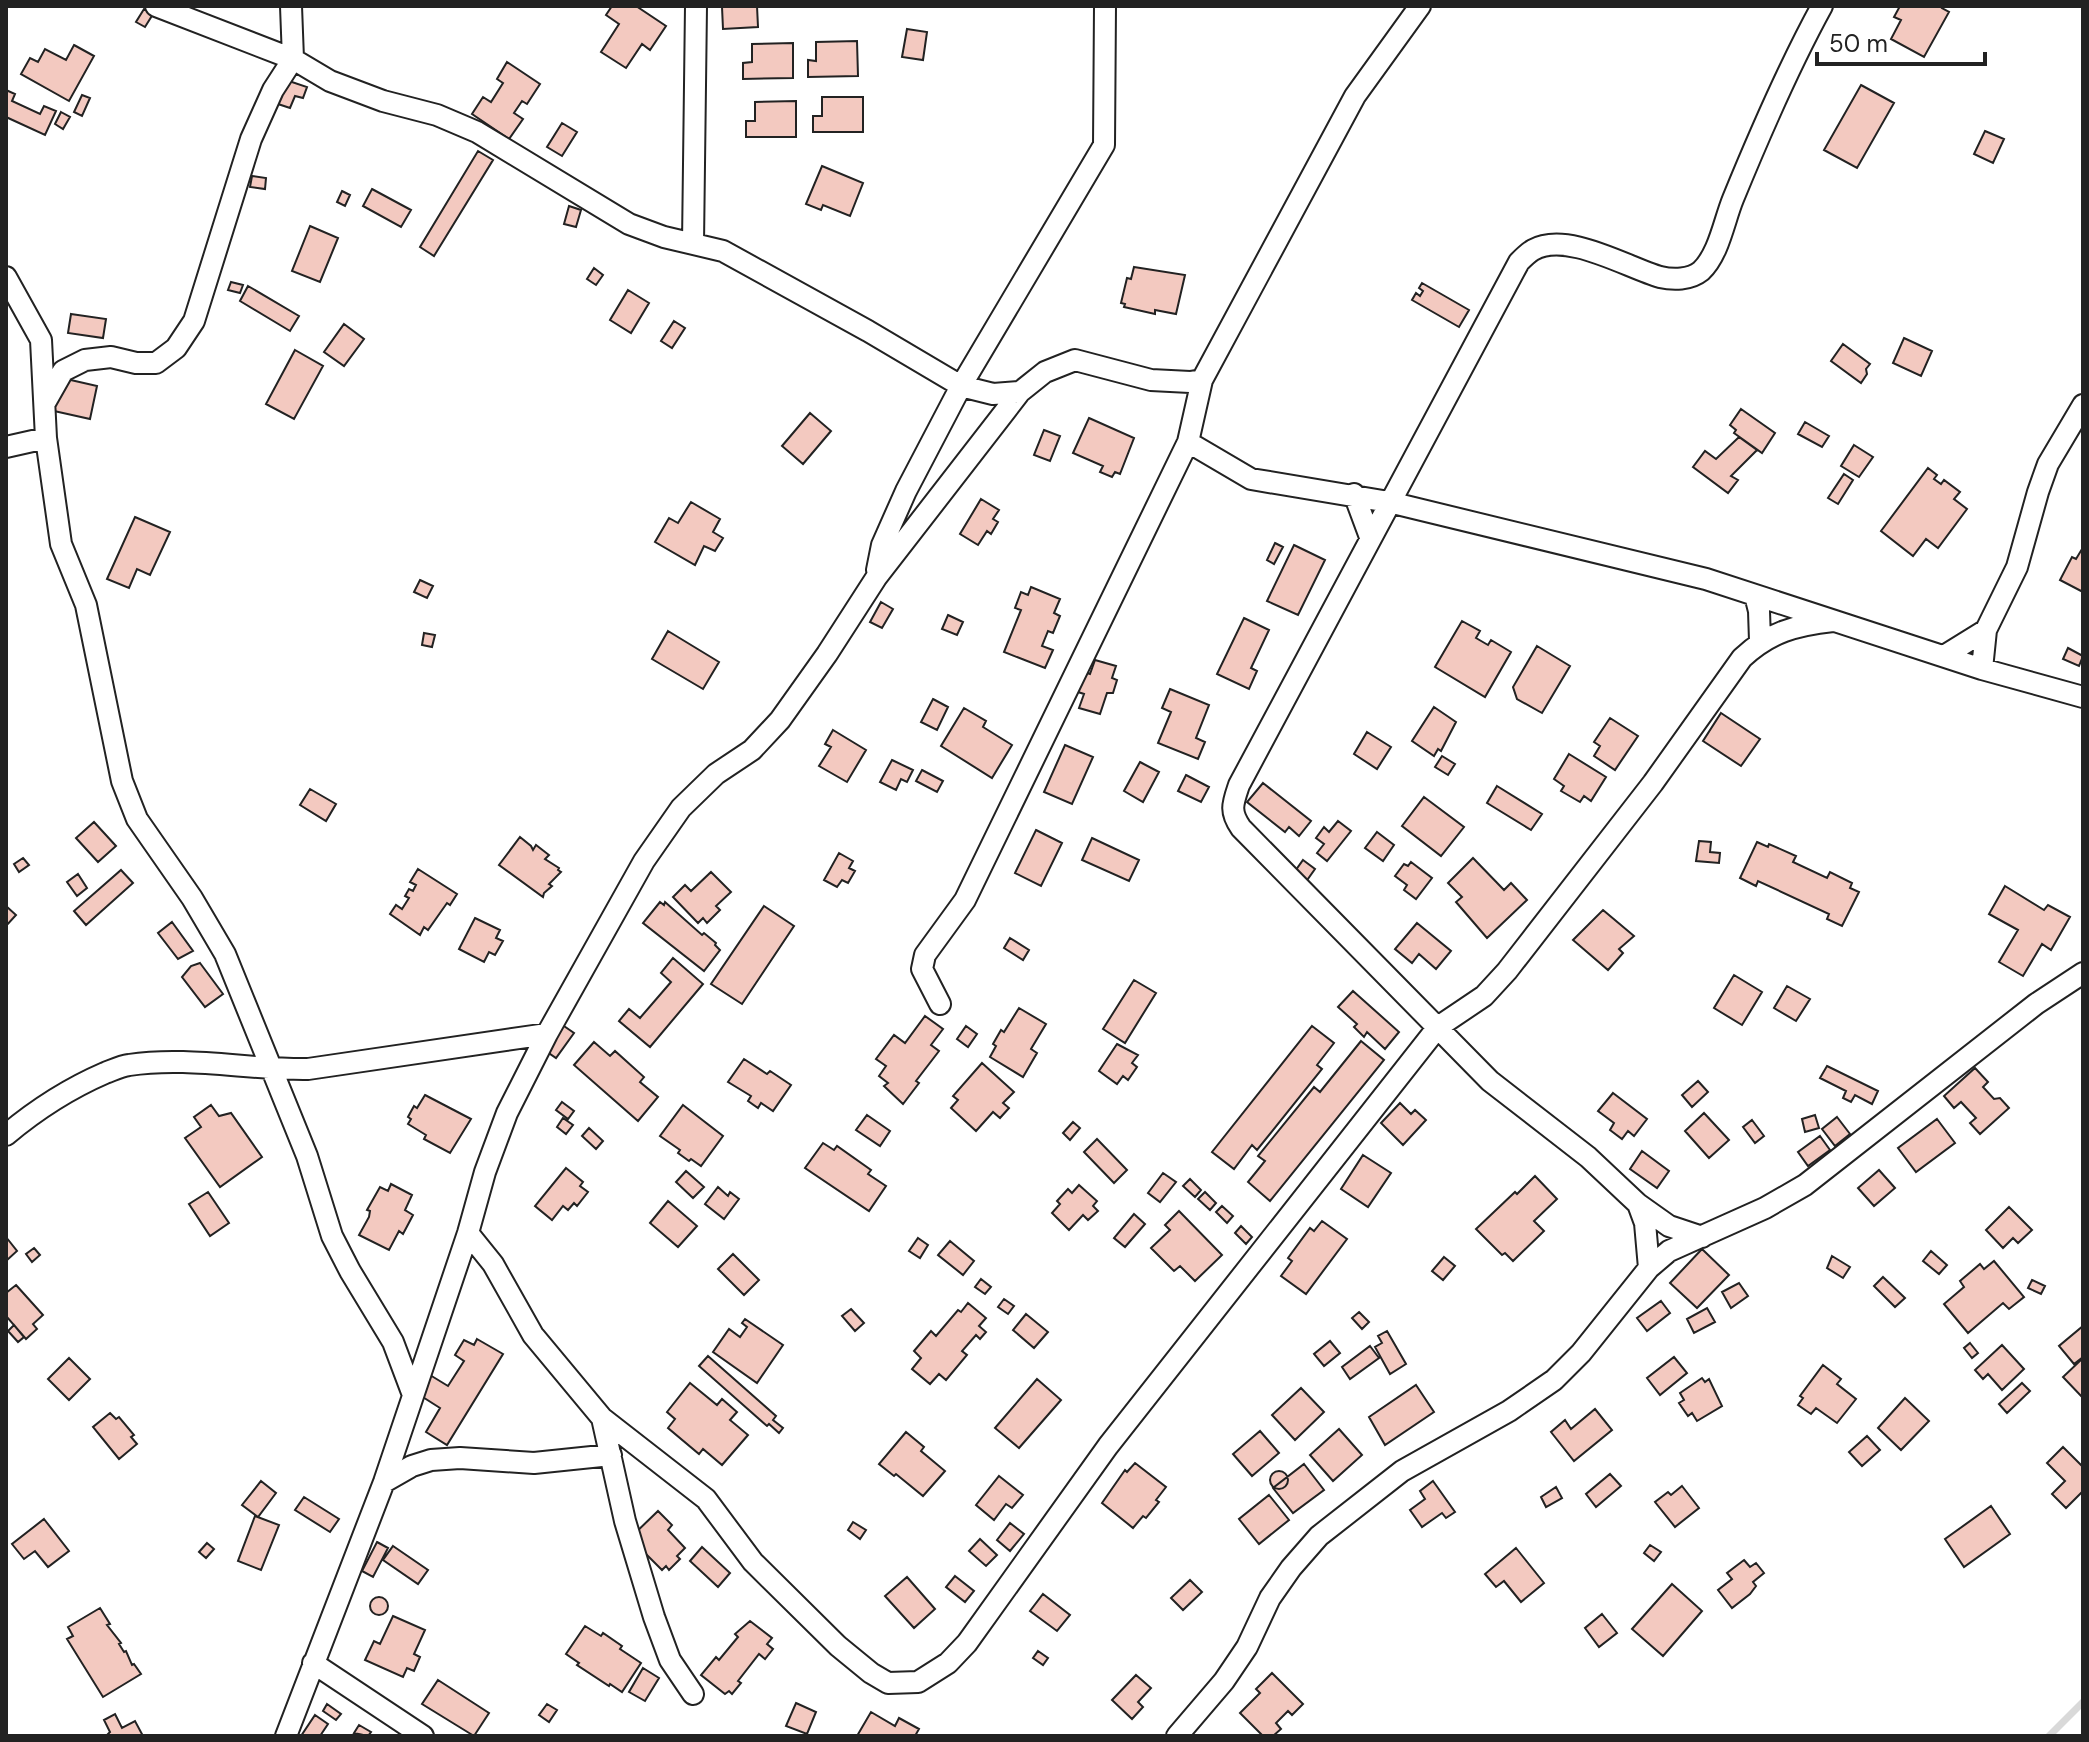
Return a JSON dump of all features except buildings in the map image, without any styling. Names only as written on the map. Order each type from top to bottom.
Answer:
[{"type":"street","points":[[156,6],[293,59],[330,81],[383,101],[437,115],[477,132],[629,224],[664,237],[723,251],[961,386],[993,394],[1020,392]]},
{"type":"street","points":[[44,405],[63,371],[85,360],[111,357],[136,363],[156,363],[176,348],[194,321],[251,139],[273,90],[293,59],[291,6]]},
{"type":"street","points":[[693,243],[696,6]]},
{"type":"street","points":[[876,578],[882,545],[906,491],[961,386],[1104,145],[1105,6]]},
{"type":"street","points":[[940,1004],[922,969],[925,955],[965,900],[1188,442],[1202,380],[1355,96],[1420,6]]},
{"type":"street","points":[[1702,1237],[1669,1226],[1638,1204],[1588,1157],[1490,1081],[1241,828],[1233,816],[1233,802],[1239,785],[1370,537],[1519,262],[1533,250],[1554,244],[1579,248],[1663,278],[1685,279],[1701,271],[1715,250],[1732,202],[1793,61],[1822,6]]},
{"type":"street","points":[[6,277],[41,340],[46,438],[61,544],[86,605],[122,781],[137,819],[164,862],[192,898],[225,954],[307,1156],[332,1236],[393,1342],[413,1395]]},
{"type":"street","points":[[286,1736],[384,1482],[507,1113],[547,1034],[644,861],[681,808],[716,774],[752,750],[780,720],[876,578],[1020,392],[1045,372],[1075,360],[1151,380],[1202,380]]},
{"type":"street","points":[[1982,669],[1986,630],[2017,567],[2030,511],[2048,464],[2083,405]]},
{"type":"street","points":[[6,447],[46,438]]},
{"type":"street","points":[[1188,442],[1251,479],[1354,494],[1706,579],[1982,669],[2083,697]]},
{"type":"street","points":[[1354,494],[1370,537]]},
{"type":"street","points":[[1755,595],[1760,641]]},
{"type":"street","points":[[468,1233],[493,1264],[533,1335],[602,1418],[706,1499],[753,1562],[838,1646],[888,1683],[918,1682],[948,1663],[967,1643],[1108,1446],[1438,1027],[1484,996],[1507,971],[1653,783],[1730,673],[1760,641],[1805,624],[1833,621]]},
{"type":"street","points":[[1944,656],[1986,630]]},
{"type":"street","points":[[1177,1736],[1224,1681],[1247,1647],[1270,1598],[1319,1536],[1402,1471],[1509,1411],[1554,1380],[1581,1353],[1649,1268],[1669,1251],[1765,1208],[1805,1185],[2036,1004],[2083,973]]},
{"type":"street","points":[[6,1135],[34,1111],[78,1085],[126,1065],[191,1062],[270,1070],[308,1069],[547,1034]]},
{"type":"street","points":[[1638,1204],[1645,1223],[1649,1268]]},
{"type":"street","points":[[602,1418],[625,1521],[654,1617],[670,1660],[693,1694]]},
{"type":"street","points":[[384,1482],[412,1466],[431,1460],[460,1458],[534,1463],[611,1455]]},
{"type":"street","points":[[313,1663],[423,1736]]},
{"type":"waterway","points":[[2049,1736],[2083,1702]]}]
